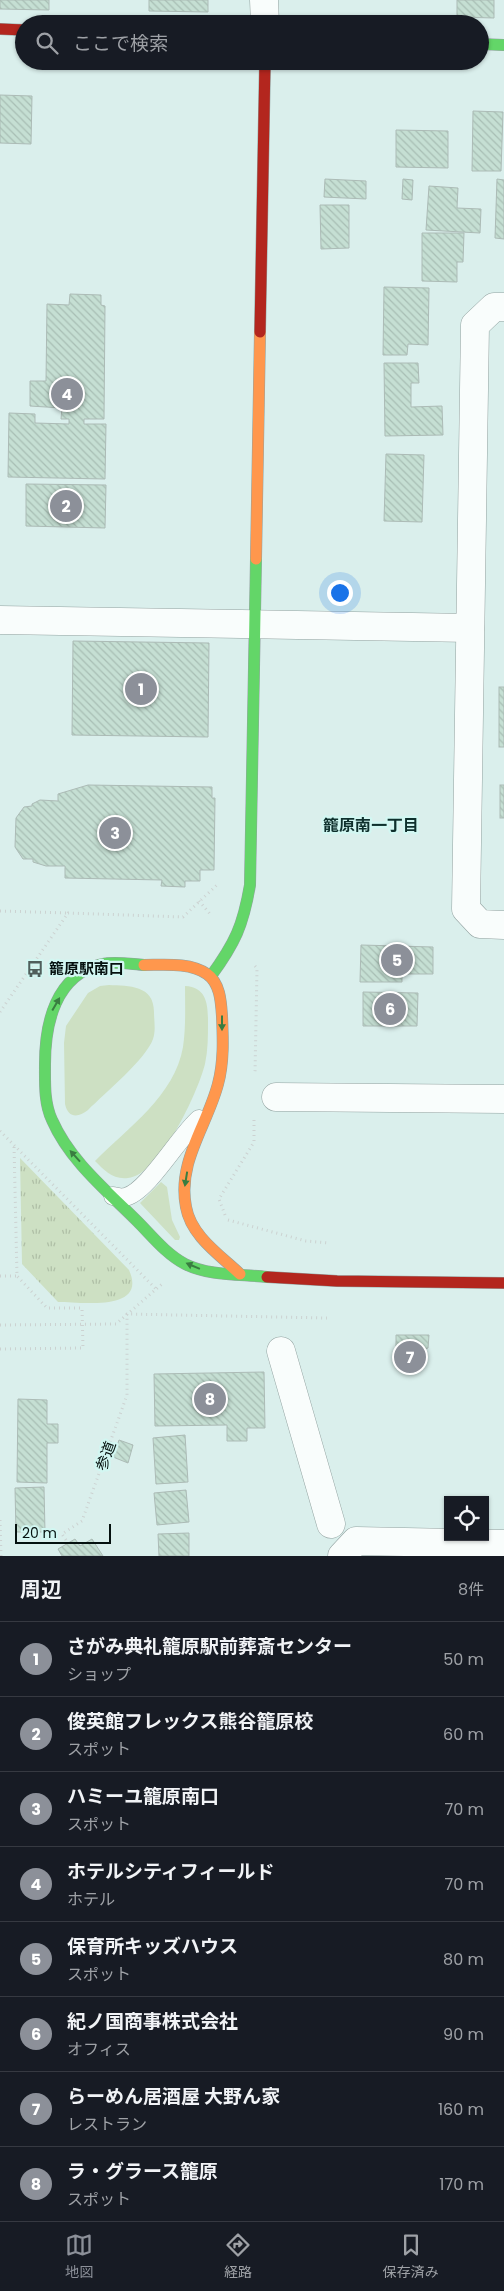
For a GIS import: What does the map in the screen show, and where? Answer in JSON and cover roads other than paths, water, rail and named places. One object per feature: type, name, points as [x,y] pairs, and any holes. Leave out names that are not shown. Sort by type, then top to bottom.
[{"type":"street","points":[[264,0],[265,15]]},
{"type":"street","points":[[0,30],[15,30]]},
{"type":"street","points":[[489,44],[504,45]]},
{"type":"street","points":[[211,976],[230,950],[245,916],[250,884],[266,70]]},
{"type":"street","points":[[504,307],[494,307],[475,325],[466,910],[480,924],[504,925]]},
{"type":"street","points":[[0,620],[470,628]]},
{"type":"street","points":[[240,1274],[196,1231],[186,1210],[184,1191],[192,1150],[215,1094],[220,1074],[222,1005],[219,990],[211,976],[200,969],[187,966],[108,963],[90,968],[73,980],[56,1002],[48,1018],[45,1036],[45,1100],[52,1122],[65,1145],[173,1256],[194,1268],[212,1272],[295,1279],[504,1283]]},
{"type":"street","points":[[276,1097],[453,1088],[504,1099]]},
{"type":"street","points":[[281,1351],[331,1524]]},
{"type":"street","points":[[342,1556],[356,1541],[504,1544]]},
{"type":"lane","points":[[113,1196],[124,1197],[134,1193],[158,1170],[186,1130],[207,1112]]},
{"type":"place","name":"ホテルシティフィールド","points":[[67,394]]},
{"type":"place","name":"俊英館フレックス熊谷籠原校","points":[[66,506]]},
{"type":"place","name":"さがみ典礼籠原駅前葬斎センター","points":[[141,689]]},
{"type":"place","name":"ハミーユ籠原南口","points":[[115,833]]},
{"type":"place","name":"保育所キッズハウス","points":[[397,960]]},
{"type":"place","name":"籠原駅南口","points":[[35,969]]},
{"type":"place","name":"紀ノ国商事株式会社","points":[[390,1009]]},
{"type":"place","name":"らーめん居酒屋 大野ん家","points":[[410,1357]]},
{"type":"place","name":"ラ・グラース籠原","points":[[210,1399]]},
{"type":"district","name":"籠原南一丁目","points":[[371,825]]}]
